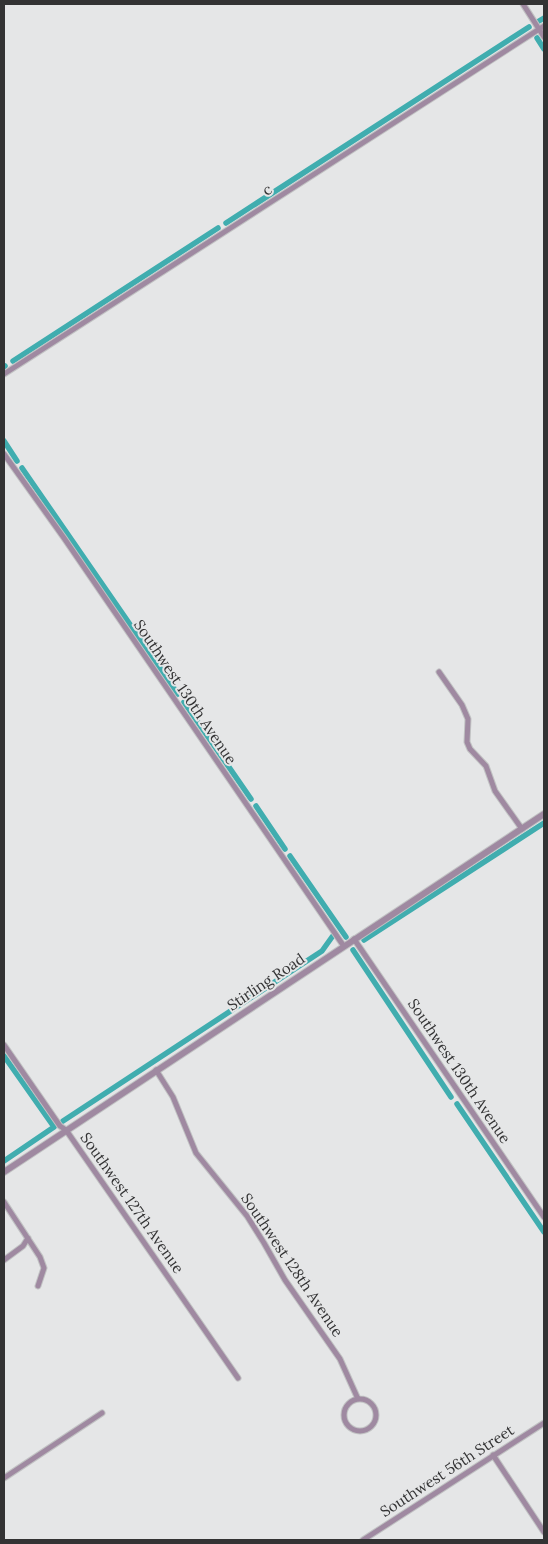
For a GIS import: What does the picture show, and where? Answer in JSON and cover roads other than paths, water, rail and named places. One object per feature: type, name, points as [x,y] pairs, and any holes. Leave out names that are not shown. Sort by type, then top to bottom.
[{"type":"street","points":[[522,4],[542,28],[544,38]]},
{"type":"street","name":"c","points":[[4,374],[542,28]]},
{"type":"street","name":"Southwest 130th Avenue","points":[[4,454],[106,598],[343,945]]},
{"type":"street","points":[[439,672],[462,705],[468,719],[467,742],[470,749],[486,766],[495,791],[522,829]]},
{"type":"street","name":"Stirling Road","points":[[4,1172],[343,945],[544,814]]},
{"type":"street","name":"Southwest 130th Avenue","points":[[354,939],[544,1217]]},
{"type":"street","name":"Southwest 127th Avenue","points":[[4,1045],[60,1126],[66,1130],[238,1378]]},
{"type":"street","name":"Southwest 128th Avenue","points":[[156,1070],[173,1097],[196,1153],[260,1236],[285,1280],[340,1359],[358,1399],[371,1404],[376,1417],[369,1428],[358,1431],[349,1427],[344,1418],[345,1407],[353,1400],[358,1399]]},
{"type":"street","points":[[4,1202],[40,1256],[44,1268],[38,1286]]},
{"type":"street","points":[[4,1260],[23,1246],[28,1238]]},
{"type":"street","points":[[4,1478],[102,1413]]},
{"type":"street","name":"Southwest 56th Street","points":[[363,1540],[544,1422]]},
{"type":"street","points":[[493,1455],[544,1532]]},
{"type":"waterway","points":[[539,21],[544,18]]},
{"type":"waterway","points":[[226,223],[529,27]]},
{"type":"waterway","points":[[537,38],[544,49]]},
{"type":"waterway","points":[[13,361],[218,228]]},
{"type":"waterway","points":[[4,441],[17,461]]},
{"type":"waterway","points":[[22,468],[178,694]]},
{"type":"waterway","points":[[184,702],[251,799]]},
{"type":"waterway","points":[[256,806],[285,849]]},
{"type":"waterway","points":[[364,940],[544,823]]},
{"type":"waterway","points":[[290,856],[346,937]]},
{"type":"waterway","points":[[63,1121],[322,951],[332,937]]},
{"type":"waterway","points":[[353,950],[451,1097]]},
{"type":"waterway","points":[[4,1056],[54,1127],[4,1161]]},
{"type":"waterway","points":[[457,1104],[544,1232]]}]
